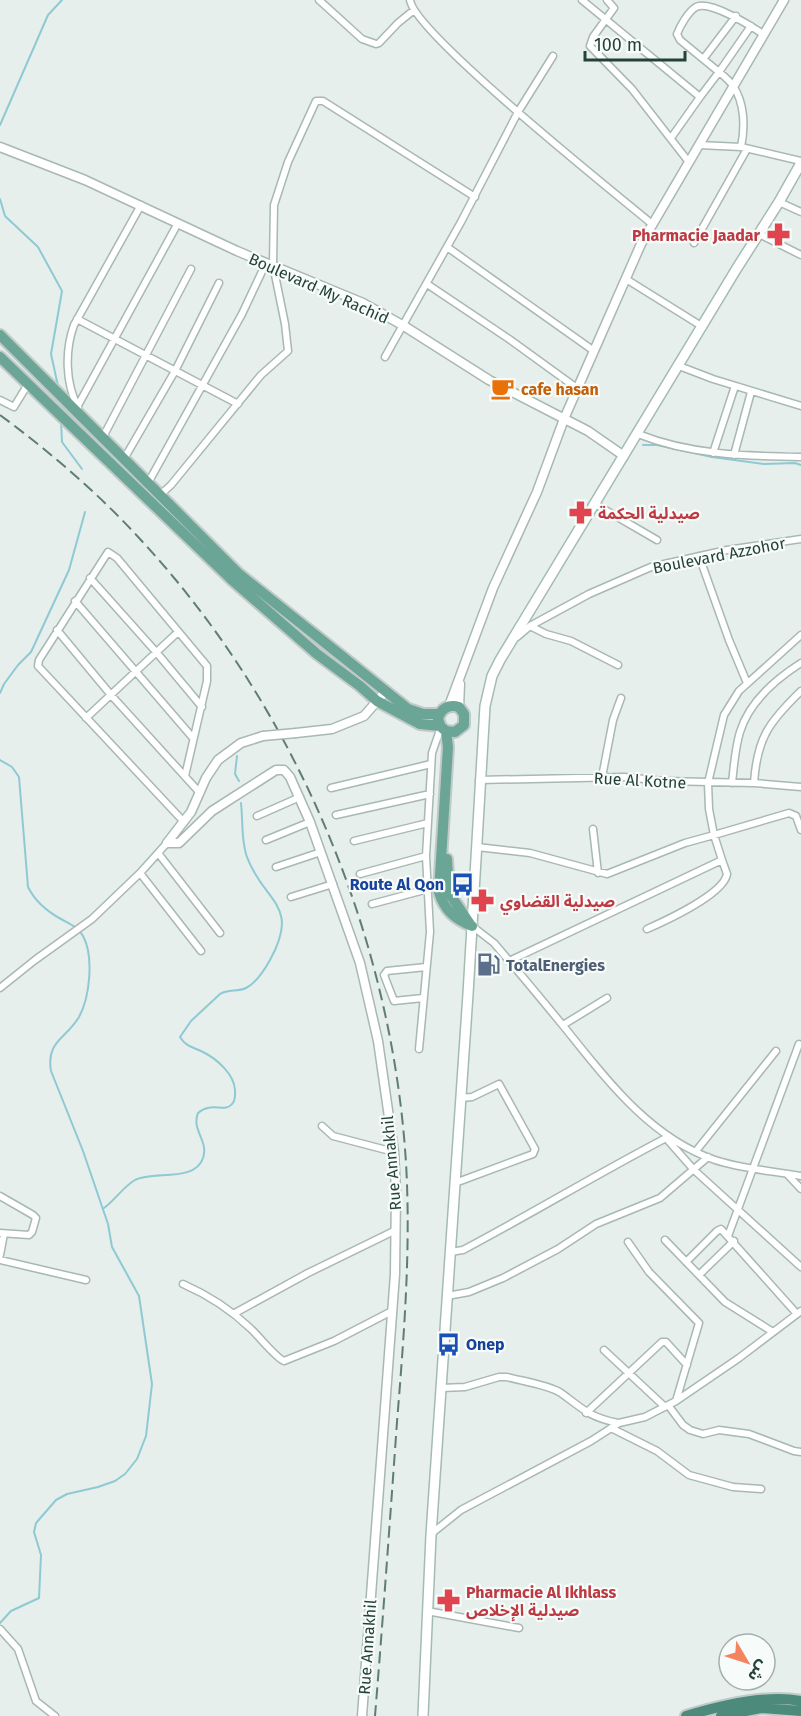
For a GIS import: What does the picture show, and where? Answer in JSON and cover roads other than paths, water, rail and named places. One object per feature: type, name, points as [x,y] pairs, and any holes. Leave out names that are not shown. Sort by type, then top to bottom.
[{"type":"highway","points":[[686,1716],[750,1701],[791,1699],[800,1710]]},
{"type":"highway","points":[[721,1716],[760,1708],[800,1710]]},
{"type":"main road","points":[[422,1713],[430,1534],[472,926],[479,780],[485,705],[492,676],[801,162]]},
{"type":"main road","points":[[0,335],[77,408],[124,459],[239,574],[408,709],[458,731]]},
{"type":"main road","points":[[0,357],[232,580],[317,654],[377,701],[420,724],[442,725]]},
{"type":"main road","points":[[454,707],[465,714],[465,722],[458,731],[454,746],[446,868],[449,893],[472,926],[453,916],[447,910],[441,901],[439,892],[448,747],[442,725],[443,709],[454,707]]},
{"type":"street","points":[[319,0],[362,39],[376,44],[414,10]]},
{"type":"street","points":[[410,0],[414,10],[452,52],[554,144],[652,224]]},
{"type":"street","points":[[582,0],[700,97]]},
{"type":"street","points":[[607,0],[614,8],[590,41],[590,46],[632,89],[688,161]]},
{"type":"street","points":[[454,707],[463,669],[493,588],[537,492],[564,419],[640,244],[784,0]]},
{"type":"street","points":[[694,243],[744,148],[743,119],[733,85],[676,34],[695,7],[701,5],[736,16],[763,34]]},
{"type":"street","points":[[704,58],[736,16]]},
{"type":"street","points":[[671,138],[752,26]]},
{"type":"street","points":[[385,357],[475,197],[518,112],[554,56]]},
{"type":"street","points":[[160,495],[261,375],[288,349],[285,324],[269,264],[273,214],[277,191],[316,101],[323,101],[475,197]]},
{"type":"street","points":[[699,145],[744,148],[801,162]]},
{"type":"street","name":"Boulevard My Rachid","points":[[2,147],[85,180],[237,251],[363,303],[489,380],[588,431],[624,456]]},
{"type":"street","points":[[779,202],[801,212]]},
{"type":"street","points":[[77,408],[71,391],[68,359],[70,335],[141,205]]},
{"type":"street","points":[[77,408],[178,223]]},
{"type":"street","points":[[759,234],[801,255]]},
{"type":"street","points":[[447,247],[594,351]]},
{"type":"street","points":[[148,483],[269,264]]},
{"type":"street","points":[[103,437],[191,269]]},
{"type":"street","points":[[626,279],[703,327]]},
{"type":"street","points":[[124,459],[175,370],[219,283]]},
{"type":"street","points":[[427,284],[578,389]]},
{"type":"street","points":[[77,319],[237,404]]},
{"type":"street","points":[[679,366],[751,392],[801,406]]},
{"type":"street","points":[[0,400],[14,407],[28,384]]},
{"type":"street","points":[[713,453],[735,386]]},
{"type":"street","points":[[734,455],[751,392]]},
{"type":"street","points":[[638,434],[671,445],[713,453],[801,457]]},
{"type":"street","points":[[595,504],[657,540]]},
{"type":"street","name":"Boulevard Azzohor","points":[[512,641],[530,626],[621,579],[651,567],[764,543],[801,539]]},
{"type":"street","points":[[184,822],[38,666],[39,660],[106,552],[110,552],[207,666],[207,681],[202,707],[185,776]]},
{"type":"street","points":[[699,556],[747,683]]},
{"type":"street","points":[[90,578],[202,707]]},
{"type":"street","points":[[75,601],[193,738]]},
{"type":"street","points":[[530,626],[546,634],[571,641],[618,664]]},
{"type":"street","points":[[57,630],[111,695],[200,793]]},
{"type":"street","points":[[86,718],[178,632]]},
{"type":"street","points":[[647,929],[688,910],[724,882],[727,874],[714,835],[709,809],[708,783],[724,715],[736,695],[747,683],[801,635]]},
{"type":"street","points":[[732,783],[740,732],[752,708],[774,684],[801,663]]},
{"type":"street","points":[[754,783],[757,754],[764,735],[801,691]]},
{"type":"street","points":[[0,988],[85,924],[140,873],[184,822],[208,774],[224,754],[241,742],[263,736],[332,729],[364,716],[386,692]]},
{"type":"street","points":[[602,777],[613,720],[621,698]]},
{"type":"street","points":[[419,1049],[430,932],[426,856],[431,764],[432,753],[442,725]]},
{"type":"street","points":[[331,788],[431,764]]},
{"type":"street","name":"Rue Annakhil","points":[[166,843],[179,843],[212,811],[279,769],[287,772],[310,822],[349,927],[365,982],[378,1041],[394,1152],[396,1230],[383,1443],[362,1716]]},
{"type":"street","name":"Rue Al Kotne","points":[[479,780],[602,777],[801,787]]},
{"type":"street","points":[[336,815],[430,794]]},
{"type":"street","points":[[257,816],[300,797]]},
{"type":"street","points":[[477,847],[530,854],[607,874],[685,843],[789,813],[795,816],[801,830]]},
{"type":"street","points":[[266,840],[310,822]]},
{"type":"street","points":[[354,841],[428,823]]},
{"type":"street","points":[[593,829],[598,873]]},
{"type":"street","points":[[276,867],[321,852]]},
{"type":"street","points":[[158,853],[220,933]]},
{"type":"street","points":[[360,874],[426,856]]},
{"type":"street","points":[[509,961],[722,860]]},
{"type":"street","points":[[140,873],[201,951]]},
{"type":"street","points":[[291,897],[333,884]]},
{"type":"street","points":[[372,904],[428,889]]},
{"type":"street","points":[[472,926],[494,944],[509,961],[612,1086],[666,1137],[694,1170],[801,1266]]},
{"type":"street","points":[[423,998],[394,1001],[384,975],[387,971],[426,967]]},
{"type":"street","points":[[563,1025],[607,998]]},
{"type":"street","points":[[699,1275],[731,1239],[739,1209],[799,1044]]},
{"type":"street","points":[[696,1151],[776,1051]]},
{"type":"street","points":[[455,1183],[533,1154],[535,1149],[499,1084],[472,1097],[460,1098]]},
{"type":"street","points":[[321,1126],[333,1136],[394,1152]]},
{"type":"street","points":[[666,1137],[708,1157],[801,1176]]},
{"type":"street","points":[[450,1252],[459,1252],[472,1246],[603,1170],[666,1137]]},
{"type":"street","points":[[447,1296],[469,1292],[503,1278],[596,1224],[660,1198],[708,1157]]},
{"type":"street","points":[[786,1173],[801,1189]]},
{"type":"street","points":[[0,1196],[36,1218],[29,1235],[2,1233],[0,1255]]},
{"type":"street","points":[[430,1534],[461,1510],[591,1441],[619,1423],[645,1417],[676,1401],[739,1358],[799,1312],[721,1229],[686,1262]]},
{"type":"street","points":[[235,1313],[308,1273],[396,1230]]},
{"type":"street","points":[[665,1240],[725,1302],[773,1332]]},
{"type":"street","points":[[628,1242],[649,1272],[699,1321],[676,1401]]},
{"type":"street","points":[[0,1260],[86,1280]]},
{"type":"street","points":[[183,1284],[214,1299],[235,1313],[280,1360],[284,1361],[334,1341],[392,1311]]},
{"type":"street","points":[[586,1413],[663,1341],[687,1365]]},
{"type":"street","points":[[604,1350],[667,1406],[690,1430],[702,1434],[719,1430],[748,1434],[801,1452]]},
{"type":"street","points":[[441,1388],[465,1387],[499,1377],[507,1377],[560,1392],[586,1413],[619,1423]]},
{"type":"street","points":[[611,1428],[657,1451],[688,1475],[733,1487],[761,1489]]},
{"type":"street","points":[[427,1611],[519,1628]]},
{"type":"street","points":[[2,1631],[18,1649],[36,1701],[55,1716]]},
{"type":"waterway","points":[[0,125],[48,15],[62,0]]},
{"type":"waterway","points":[[0,199],[5,216],[38,247],[62,291],[51,354],[58,386]]},
{"type":"waterway","points":[[61,421],[62,442],[82,469]]},
{"type":"waterway","points":[[643,445],[657,445],[712,457],[764,464],[795,463],[801,465]]},
{"type":"waterway","points":[[0,693],[18,665],[31,652],[69,570],[85,512]]},
{"type":"waterway","points":[[237,756],[235,774],[239,781]]},
{"type":"waterway","points":[[0,760],[12,767],[19,777],[28,887],[34,897],[47,909],[79,930],[89,954],[88,988],[83,1009],[74,1024],[54,1047],[51,1053],[51,1071],[83,1151],[108,1224],[112,1247],[139,1296],[152,1384],[146,1436],[137,1459],[125,1474],[115,1481],[67,1494],[56,1500],[36,1523],[34,1532],[41,1555],[39,1598],[11,1611],[0,1623]]},
{"type":"waterway","points":[[104,1208],[135,1180],[142,1177],[182,1173],[198,1166],[204,1152],[196,1119],[198,1113],[213,1107],[226,1108],[234,1101],[234,1084],[224,1068],[208,1055],[187,1045],[180,1037],[191,1021],[220,994],[250,986],[268,964],[279,941],[282,927],[281,915],[254,872],[245,851],[241,803]]},
{"type":"railway","points":[[0,415],[55,458],[107,505],[140,539],[195,604],[245,675],[289,750],[326,828],[357,910],[380,993],[397,1078],[407,1195],[404,1324],[375,1716]]},
{"type":"place","name":"Pharmacie Jaadar","points":[[778,235]]},
{"type":"place","name":"cafe hasan","points":[[503,389]]},
{"type":"place","name":"صيدلية الحكمة","points":[[580,513]]},
{"type":"place","name":"Route Al Qon","points":[[462,884]]},
{"type":"place","name":"صيدلية القضاوي","points":[[482,901]]},
{"type":"place","name":"TotalEnergies","points":[[488,965]]},
{"type":"place","name":"Onep","points":[[448,1344]]},
{"type":"place","name":"Pharmacie Al Ikhlass صيدلية الإخلاص","points":[[448,1601]]}]
